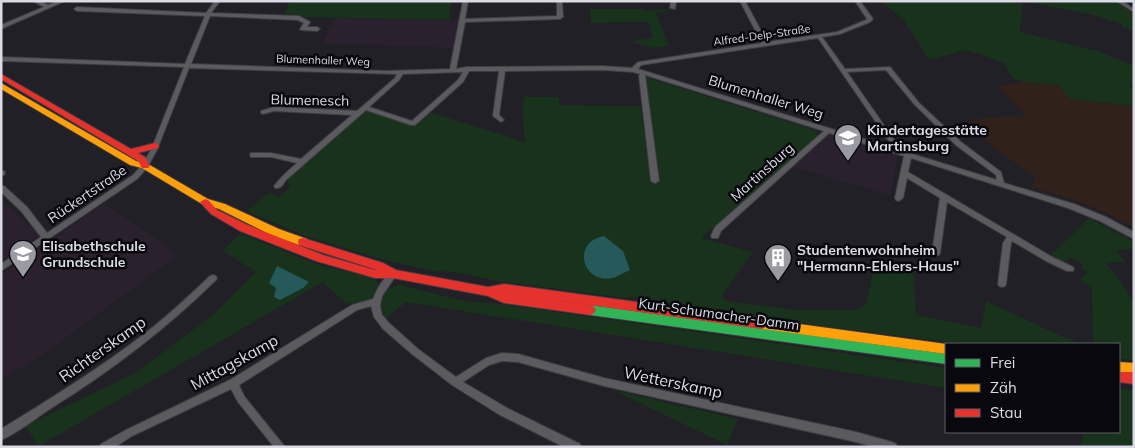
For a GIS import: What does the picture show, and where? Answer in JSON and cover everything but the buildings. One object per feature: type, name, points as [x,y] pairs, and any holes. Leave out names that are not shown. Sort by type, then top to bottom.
[{"type":"main road","name":"Kurt-Schumacher-Damm","points":[[1,76],[142,159],[145,166]]},
{"type":"main road","name":"Kurt-Schumacher-Damm","points":[[1,85],[136,165],[145,166],[205,202],[214,212],[224,218],[292,248],[375,274],[393,274],[489,292],[504,298],[945,359]]},
{"type":"main road","points":[[130,152],[155,146]]},
{"type":"main road","name":"Kurt-Schumacher-Damm","points":[[489,292],[504,288],[945,349]]},
{"type":"main road","points":[[1120,366],[1134,368]]},
{"type":"main road","points":[[1120,377],[1134,378]]},
{"type":"street","points":[[35,1],[48,7]]},
{"type":"street","points":[[1,27],[62,1]]},
{"type":"street","name":"Rückertstraße","points":[[1,268],[135,177],[145,166],[155,146],[208,14],[218,1]]},
{"type":"street","points":[[453,70],[466,1]]},
{"type":"street","points":[[462,21],[560,17],[559,1]]},
{"type":"street","points":[[672,8],[674,1]]},
{"type":"street","points":[[742,1],[765,44]]},
{"type":"street","name":"Alfred-Delp-Straße","points":[[634,70],[639,64],[646,62],[838,33],[868,21],[869,15],[857,1]]},
{"type":"street","points":[[1118,1],[1134,12]]},
{"type":"street","points":[[77,9],[299,18],[306,22],[303,29],[317,30]]},
{"type":"street","points":[[819,36],[894,144],[893,150]]},
{"type":"street","name":"Blumenhaller Weg","points":[[1,59],[361,73],[401,73],[467,69],[602,68],[634,70],[1088,212],[1134,236]]},
{"type":"street","points":[[843,70],[888,68],[917,104],[952,138],[999,174],[1001,184]]},
{"type":"street","points":[[364,108],[413,124],[461,81],[467,69]]},
{"type":"street","points":[[500,120],[496,116],[502,69]]},
{"type":"street","name":"Blumenesch","points":[[278,186],[284,178],[397,79],[401,73]]},
{"type":"street","points":[[644,73],[642,76],[655,181]]},
{"type":"street","name":"Blumenesch","points":[[263,112],[274,110],[357,114]]},
{"type":"street","name":"Martinsburg","points":[[715,236],[718,228],[829,130]]},
{"type":"street","points":[[253,155],[281,156],[302,162]]},
{"type":"street","points":[[899,198],[908,155]]},
{"type":"street","points":[[904,173],[1049,259],[1070,269]]},
{"type":"street","points":[[1,188],[24,209],[46,237]]},
{"type":"street","points":[[936,253],[944,198]]},
{"type":"street","points":[[1002,284],[1008,243],[1011,237]]},
{"type":"street","points":[[393,274],[375,302],[375,309],[380,319],[420,356],[455,382],[563,444],[576,447]]},
{"type":"street","name":"Richterskamp","points":[[1,435],[131,351],[196,295],[212,278]]},
{"type":"street","name":"Mittagskamp","points":[[105,447],[129,433],[233,382],[355,307],[375,302]]},
{"type":"street","name":"Wetterskamp","points":[[455,382],[486,362],[502,357],[518,358],[604,382],[856,437],[892,447]]},
{"type":"street","points":[[233,382],[241,399],[280,447]]},
{"type":"shaded area","points":[[336,18],[458,21],[453,48],[322,43]]},
{"type":"shaded area","points":[[1025,82],[1058,85],[1069,99],[1134,106],[1134,228],[1108,214],[1079,202],[1031,187],[1036,177],[999,152],[965,123],[986,117],[1026,116],[997,86]]},
{"type":"shaded area","name":"Kindertagesstätte Martinsburg","points":[[829,134],[898,156],[890,195],[793,167]]},
{"type":"shaded area","points":[[1,200],[40,235],[1,261]]},
{"type":"shaded area","points":[[104,204],[167,246],[165,248],[177,256],[49,350],[1,380],[1,275]]},
{"type":"green space","points":[[290,1],[452,1],[449,16],[452,20],[306,17],[284,13]]},
{"type":"green space","points":[[880,1],[1010,1],[1023,4],[1020,32],[1098,51],[1134,66],[1134,80],[1130,85],[1134,94],[1134,106],[1069,99],[1058,85],[1014,79],[1003,62],[966,50],[929,60],[903,19]]},
{"type":"green space","points":[[1021,1],[1115,1],[1134,14],[1134,31],[1122,27],[1122,24],[1090,14]]},
{"type":"green space","points":[[590,9],[646,9],[646,11],[666,9],[667,11],[656,13],[669,46],[655,48],[635,44],[633,41],[652,38],[649,22],[591,23]]},
{"type":"green space","points":[[645,77],[817,131],[818,136],[701,238],[753,252],[722,295],[726,301],[796,310],[859,310],[866,304],[874,269],[878,269],[879,262],[914,274],[916,315],[981,328],[986,301],[1079,343],[956,343],[736,315],[632,297],[625,298],[497,281],[453,272],[433,271],[384,260],[305,236],[247,211],[270,192],[279,197],[290,187],[287,179],[365,110],[413,126],[429,112],[525,142],[522,109],[524,97],[559,97],[559,105],[640,106],[651,179],[660,179]]},
{"type":"green space","points":[[1089,218],[1134,242],[1134,249],[1116,250],[1126,262],[1106,263],[1127,291],[1134,304],[1134,360],[1120,359],[1120,343],[1093,343],[1092,288],[1080,280],[1087,272],[1081,268],[1083,265],[1071,258],[1068,261],[1056,260],[1050,256]]},
{"type":"green space","points":[[240,233],[316,264],[373,278],[379,283],[373,297],[369,300],[347,304],[323,282],[39,446],[25,426],[135,373],[215,313],[256,272],[223,251]]},
{"type":"green space","points":[[399,285],[446,297],[481,303],[494,303],[945,368],[945,388],[406,302],[386,318],[379,306],[380,302],[383,295]]},
{"type":"green space","points":[[1120,389],[1134,390],[1134,447],[1081,447],[1084,433],[1120,433]]},
{"type":"green space","points":[[613,390],[738,419],[727,445]]},
{"type":"water","points":[[604,236],[623,251],[630,270],[612,278],[602,278],[593,275],[588,269],[584,261],[587,246],[594,240]]},
{"type":"water","points":[[277,266],[309,282],[303,288],[280,300],[274,297],[276,288],[269,283]]},
{"type":"traffic: fast","points":[[590,310],[945,359]]},
{"type":"traffic: slow","points":[[1,85],[133,163],[145,166],[205,202],[222,206],[275,232],[303,242]]},
{"type":"traffic: slow","points":[[762,324],[945,349]]},
{"type":"traffic: slow","points":[[1120,367],[1134,368]]},
{"type":"traffic: jam","points":[[1,76],[142,159],[145,166]]},
{"type":"traffic: jam","points":[[130,152],[155,146]]},
{"type":"traffic: jam","points":[[205,202],[214,212],[244,228],[320,258],[375,274],[393,274],[489,292],[504,298],[590,310]]},
{"type":"traffic: jam","points":[[303,242],[379,266],[392,273]]},
{"type":"traffic: jam","points":[[490,291],[504,288],[762,324]]},
{"type":"traffic: jam","points":[[1120,377],[1134,378]]},
{"type":"place","name":"Kindertagesstätte Martinsburg","points":[[848,162]]},
{"type":"place","name":"Elisabethschule Grundschule","points":[[23,278]]},
{"type":"place","name":"Studentenwohnheim \"Hermann-Ehlers-Haus\"","points":[[778,282]]}]
